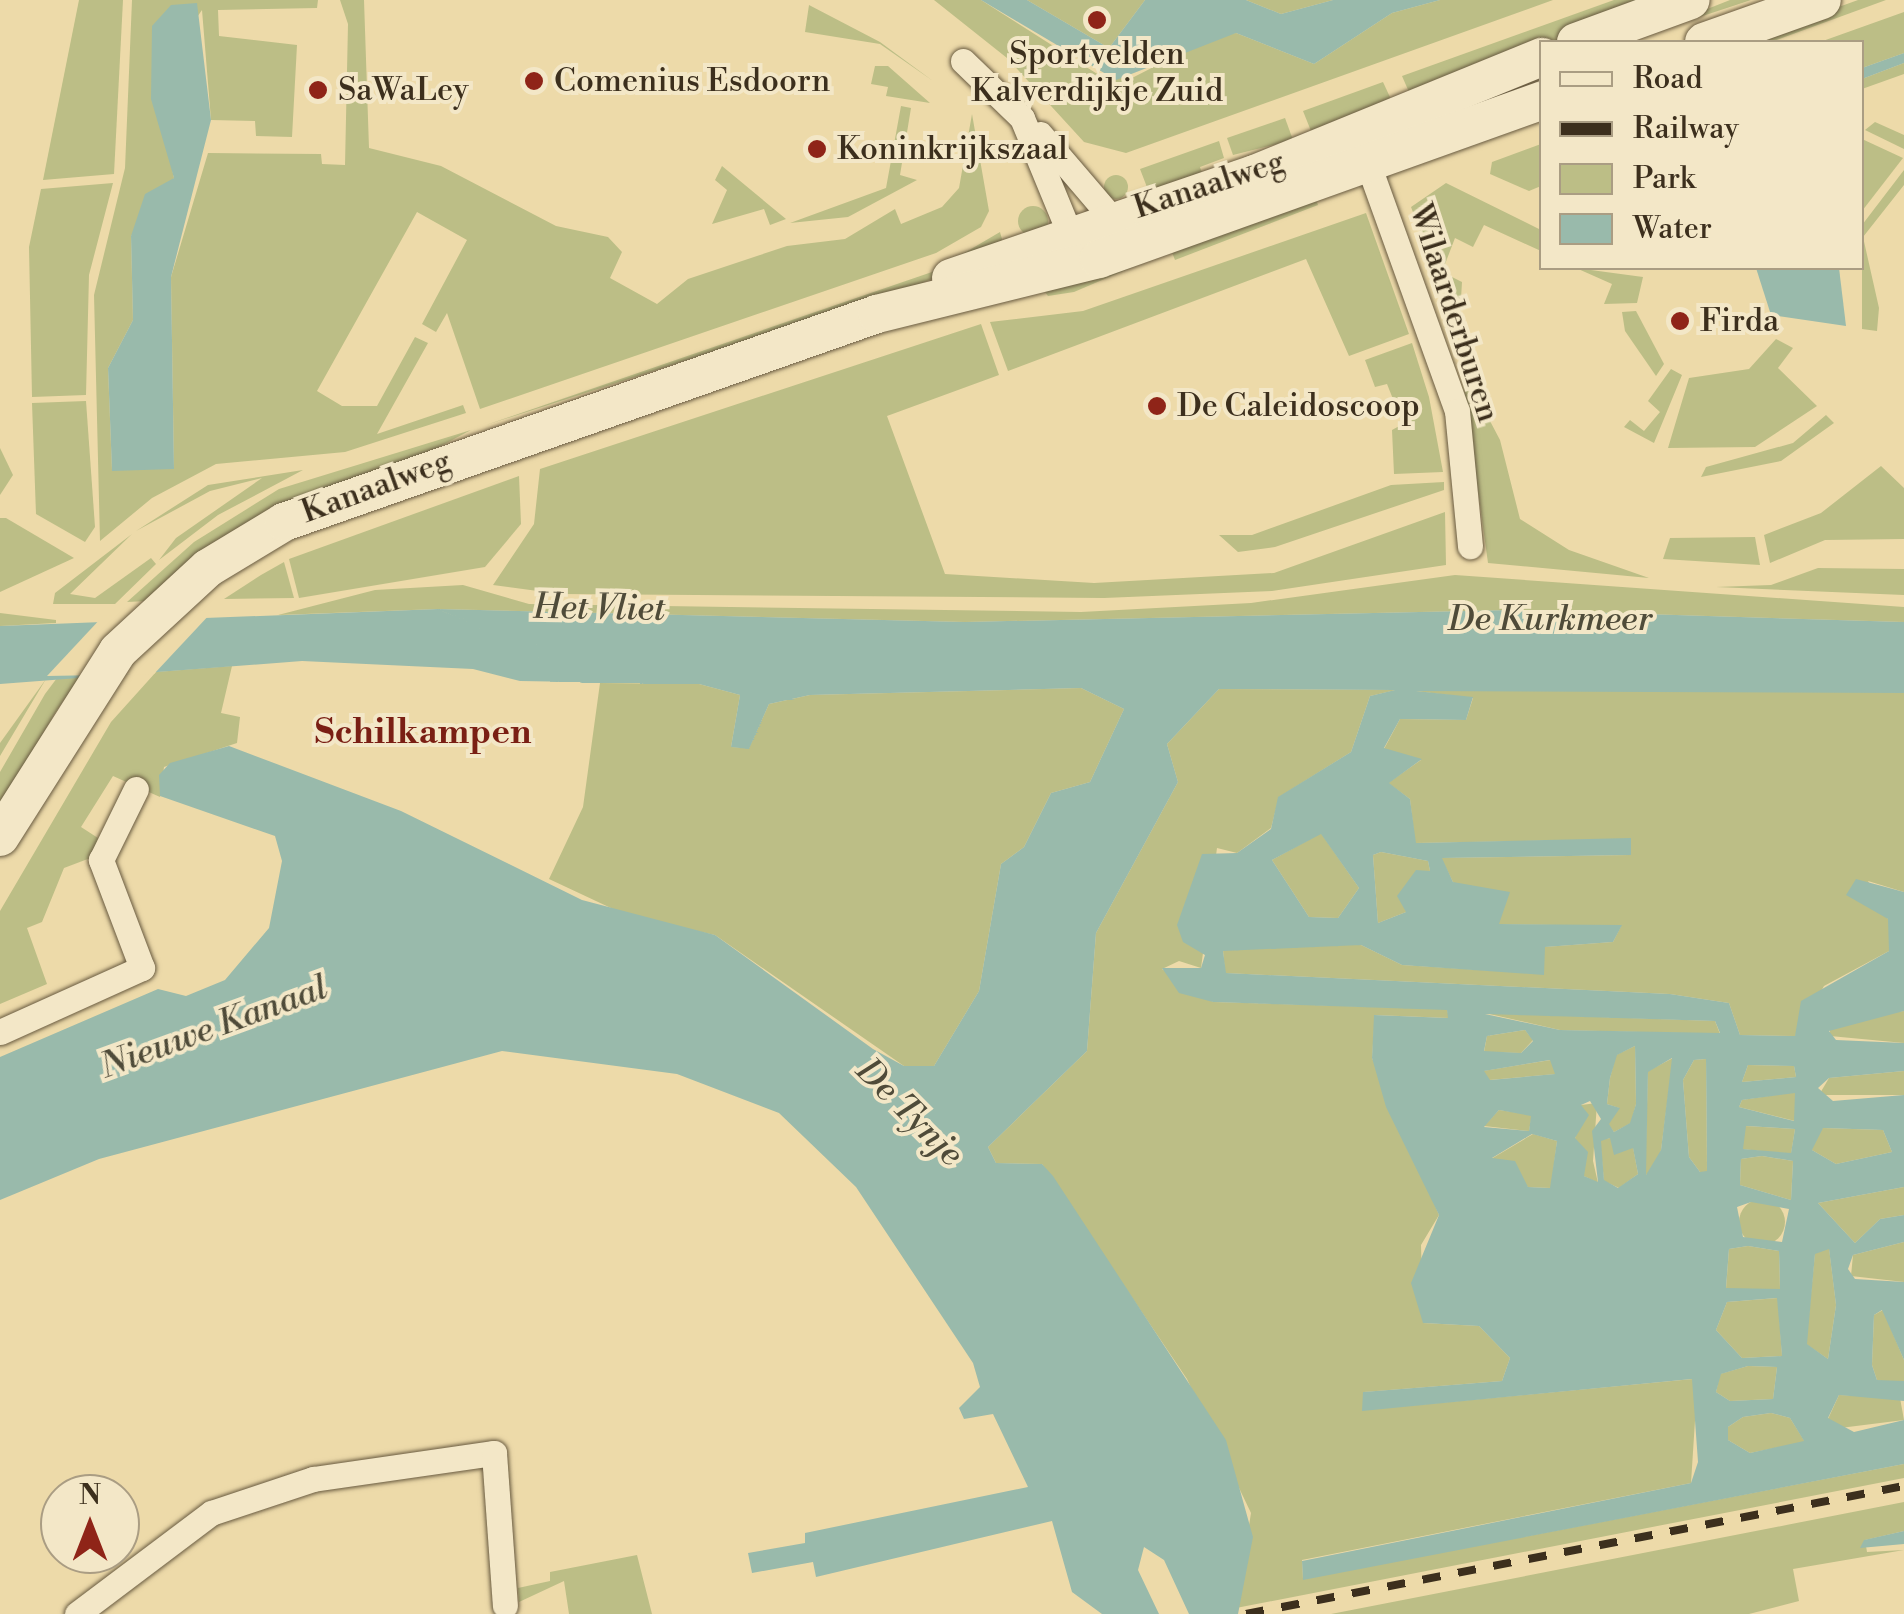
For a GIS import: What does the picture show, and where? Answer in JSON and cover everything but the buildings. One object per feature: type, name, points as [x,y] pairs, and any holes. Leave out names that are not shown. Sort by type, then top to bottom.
[{"type":"main road","points":[[1581,40],[1691,0]]},
{"type":"main road","points":[[1710,40],[1822,0]]},
{"type":"main road","name":"Kanaalweg","points":[[0,836],[98,676],[170,600],[239,547],[324,504],[877,314],[1065,234],[1329,143],[1539,57]]},
{"type":"main road","name":"Kanaalweg","points":[[877,314],[1098,259],[1539,101]]},
{"type":"street","points":[[963,61],[1022,118],[1111,217]]},
{"type":"street","points":[[1329,143],[1372,161],[1404,112]]},
{"type":"street","points":[[1022,118],[1065,234],[1098,259]]},
{"type":"street","name":"Wilaarderburen","points":[[1372,161],[1457,412],[1470,546]]},
{"type":"street","points":[[0,1032],[142,968],[101,860],[136,789]]},
{"type":"street","points":[[77,1614],[211,1513],[312,1479],[494,1454],[505,1606]]},
{"type":"green space","points":[[79,0],[123,0],[114,174],[43,180]]},
{"type":"green space","points":[[132,0],[318,0],[317,8],[218,10],[219,36],[297,45],[292,137],[256,136],[255,121],[211,120],[202,10],[153,81],[174,178],[131,236],[133,320],[108,368],[112,470],[174,468],[171,277],[208,153],[321,154],[322,164],[345,165],[348,24],[340,0],[364,0],[369,148],[441,166],[556,226],[608,237],[622,252],[610,278],[657,304],[688,279],[787,246],[845,239],[895,209],[901,224],[942,207],[959,188],[972,114],[989,211],[981,227],[936,253],[480,409],[447,313],[436,332],[422,324],[467,240],[417,212],[317,391],[342,406],[377,406],[415,337],[428,343],[377,434],[463,405],[466,413],[345,452],[216,464],[152,498],[100,541],[94,295],[125,168]]},
{"type":"green space","points":[[934,0],[981,0],[1102,77],[1132,78],[1214,36],[1236,33],[1314,64],[1392,13],[1440,0],[1553,0],[1126,153],[1084,142],[1007,58]]},
{"type":"green space","name":"Sportvelden Kalverdijkje Zuid","points":[[1027,0],[1145,0],[1109,48]]},
{"type":"green space","name":"Sportvelden Kalverdijkje Zuid","points":[[1246,0],[1333,0],[1281,14]]},
{"type":"green space","points":[[1614,0],[1655,0],[1559,40],[1539,40],[1539,48],[1413,101],[1402,76]]},
{"type":"green space","points":[[1730,0],[1751,0],[1630,40]]},
{"type":"green space","points":[[1858,0],[1886,0],[1776,40],[1748,40]]},
{"type":"green space","points":[[809,5],[880,42],[933,81],[880,44],[805,32]]},
{"type":"green space","points":[[1904,12],[1904,53],[1864,67],[1864,40],[1826,40]]},
{"type":"green space","points":[[1904,63],[1904,74],[1864,88],[1864,78]]},
{"type":"green space","points":[[875,66],[888,66],[930,103],[886,96],[888,87],[871,84]]},
{"type":"green space","points":[[1383,82],[1395,108],[1315,141],[1303,111]]},
{"type":"green space","points":[[901,106],[911,108],[900,175],[917,180],[848,217],[790,223],[886,188]]},
{"type":"green space","points":[[1285,118],[1293,140],[1233,155],[1227,138]]},
{"type":"green space","points":[[1875,122],[1904,135],[1904,149],[1865,130]]},
{"type":"green space","points":[[1864,140],[1903,158],[1864,208]]},
{"type":"green space","points":[[1219,141],[1224,158],[1200,167],[1203,176],[1150,195],[1140,169]]},
{"type":"green space","points":[[1539,145],[1539,187],[1529,191],[1490,174],[1492,162]]},
{"type":"green space","points":[[722,166],[786,219],[770,225],[764,209],[712,224],[727,190],[715,180]]},
{"type":"green space","points":[[1904,170],[1904,185],[1864,236],[1864,222]]},
{"type":"green space","points":[[1116,175],[1128,187],[1116,199],[1104,187]]},
{"type":"green space","points":[[113,183],[89,275],[86,395],[32,397],[29,247],[41,189]]},
{"type":"green space","points":[[1446,183],[1539,229],[1539,250],[1484,225],[1473,247],[1455,238],[1442,272],[1462,282],[1459,333],[1411,207]]},
{"type":"green space","points":[[1312,190],[1318,205],[1175,260],[1168,242]]},
{"type":"green space","points":[[1033,206],[1044,210],[1048,221],[1044,232],[1033,236],[1022,232],[1018,221],[1022,210]]},
{"type":"green space","points":[[1366,213],[1409,334],[1349,356],[1306,259],[1008,371],[990,322],[1083,311]]},
{"type":"green space","points":[[1000,232],[1004,246],[916,286],[486,425],[932,272]]},
{"type":"green space","points":[[1864,241],[1879,308],[1877,331],[1862,329]]},
{"type":"green space","points":[[1156,257],[1074,292],[1048,296],[1039,284]]},
{"type":"green space","points":[[1580,270],[1643,277],[1637,303],[1604,304],[1612,284]]},
{"type":"green space","points":[[1636,311],[1664,364],[1656,376],[1625,331],[1622,312]]},
{"type":"green space","points":[[981,324],[999,375],[887,416],[945,574],[1094,583],[1274,573],[1445,512],[1446,565],[1272,591],[1104,598],[560,594],[493,585],[534,524],[540,469]]},
{"type":"green space","points":[[1776,339],[1793,348],[1778,368],[1817,406],[1755,447],[1668,448],[1689,378],[1749,369]]},
{"type":"green space","points":[[1412,343],[1429,397],[1443,472],[1394,474],[1392,430],[1403,424],[1387,384],[1375,387],[1365,360]]},
{"type":"green space","points":[[1461,366],[1500,440],[1520,519],[1569,550],[1649,578],[1488,563]]},
{"type":"green space","points":[[1671,369],[1682,375],[1654,443],[1624,427],[1630,420],[1644,431],[1660,412],[1648,401]]},
{"type":"green space","points":[[86,401],[95,527],[85,542],[36,514],[32,403]]},
{"type":"green space","points":[[1826,415],[1834,423],[1781,461],[1701,477],[1706,467],[1793,443]]},
{"type":"green space","points":[[471,430],[148,601],[127,602],[194,542],[279,489]]},
{"type":"green space","points":[[0,448],[13,475],[0,495]]},
{"type":"green space","points":[[1881,466],[1904,488],[1904,539],[1825,540],[1770,563],[1764,535],[1821,513]]},
{"type":"green space","points":[[303,470],[218,515],[159,560],[176,538],[262,478],[210,491],[136,531],[208,485]]},
{"type":"green space","points":[[519,476],[521,524],[485,567],[299,598],[289,559]]},
{"type":"green space","points":[[1444,482],[1444,490],[1275,547],[1238,552],[1219,535],[1252,535],[1391,485]]},
{"type":"green space","points":[[0,518],[6,518],[74,558],[0,592]]},
{"type":"green space","points":[[132,534],[70,594],[95,598],[151,558],[156,564],[115,604],[53,604],[55,593]]},
{"type":"green space","points":[[1755,537],[1760,565],[1663,559],[1670,538]]},
{"type":"green space","points":[[284,562],[294,598],[224,599],[261,575]]},
{"type":"green space","points":[[1818,568],[1904,569],[1904,595],[1716,587],[1771,585]]},
{"type":"green space","points":[[1455,575],[1904,607],[1904,622],[1512,610],[965,622],[438,609],[278,615],[375,590],[463,585],[529,604],[1081,612],[1251,603]]},
{"type":"green space","points":[[0,613],[56,620],[56,623],[0,626]]},
{"type":"green space","points":[[232,666],[221,713],[240,717],[237,743],[164,767],[160,797],[113,776],[81,827],[98,838],[93,857],[64,868],[42,922],[27,928],[47,984],[0,1004],[0,911],[111,722],[156,672]]},
{"type":"green space","points":[[80,677],[0,808],[0,772],[45,694],[57,678]]},
{"type":"green space","points":[[46,679],[28,709],[0,756],[0,743]]},
{"type":"green space","points":[[600,683],[699,684],[740,695],[731,747],[749,748],[769,704],[810,695],[1081,688],[1124,709],[1090,782],[1051,793],[1024,847],[1001,864],[979,991],[934,1066],[904,1066],[715,935],[628,916],[549,879],[583,807]]},
{"type":"green space","points":[[1768,685],[1904,693],[1904,892],[1868,881],[1891,925],[1889,951],[1824,986],[1795,1036],[1740,1035],[1729,1003],[1670,994],[1225,973],[1223,950],[1273,943],[1361,945],[1402,965],[1544,974],[1544,947],[1613,942],[1621,926],[1498,924],[1453,882],[1441,858],[1630,855],[1630,839],[1415,843],[1410,799],[1388,783],[1421,760],[1384,749],[1400,719],[1466,720],[1473,698],[1415,691]]},
{"type":"green space","points":[[1219,689],[1396,690],[1370,696],[1351,752],[1279,797],[1271,828],[1237,853],[1217,848],[1201,968],[1179,961],[1162,969],[1213,1002],[1447,1009],[1449,1018],[1375,1015],[1372,1058],[1439,1215],[1421,1245],[1423,1323],[1479,1326],[1510,1358],[1502,1381],[1364,1392],[1363,1410],[1693,1379],[1696,1405],[1691,1483],[1302,1560],[1303,1579],[1904,1464],[1904,1478],[1236,1608],[1251,1513],[1187,1379],[1042,1164],[996,1163],[988,1147],[1087,1051],[1096,933],[1178,782],[1167,744]]},
{"type":"green space","points":[[1321,833],[1359,888],[1338,918],[1309,917],[1272,860]]},
{"type":"green space","points":[[1381,852],[1428,861],[1430,871],[1406,912],[1378,923],[1373,855]]},
{"type":"green space","points":[[1904,1011],[1904,1043],[1830,1036],[1830,1027],[1859,1017]]},
{"type":"green space","points":[[1485,1013],[1715,1021],[1720,1034],[1560,1030]]},
{"type":"green space","points":[[1525,1030],[1533,1040],[1521,1053],[1484,1052],[1487,1036]]},
{"type":"green space","points":[[1635,1046],[1636,1104],[1631,1123],[1614,1132],[1608,1124],[1619,1108],[1607,1104],[1610,1078],[1616,1055]]},
{"type":"green space","points":[[1673,1058],[1661,1150],[1655,1173],[1645,1175],[1648,1071]]},
{"type":"green space","points":[[1706,1059],[1707,1172],[1700,1172],[1689,1157],[1683,1080],[1694,1060]]},
{"type":"green space","points":[[1551,1060],[1556,1074],[1489,1080],[1483,1071]]},
{"type":"green space","points":[[1748,1065],[1794,1066],[1796,1077],[1742,1082]]},
{"type":"green space","points":[[1904,1071],[1904,1095],[1819,1095],[1829,1078]]},
{"type":"green space","points":[[1795,1092],[1795,1121],[1739,1107],[1742,1100]]},
{"type":"green space","points":[[1597,1103],[1593,1161],[1598,1183],[1584,1176],[1575,1139],[1581,1105]]},
{"type":"green space","points":[[1499,1110],[1532,1115],[1529,1131],[1484,1126]]},
{"type":"green space","points":[[1745,1126],[1795,1129],[1791,1154],[1742,1149]]},
{"type":"green space","points":[[1883,1130],[1892,1152],[1836,1164],[1812,1150],[1813,1131]]},
{"type":"green space","points":[[1533,1134],[1557,1141],[1551,1188],[1528,1187],[1491,1159]]},
{"type":"green space","points":[[1610,1138],[1633,1147],[1638,1174],[1619,1188],[1604,1181],[1600,1140]]},
{"type":"green space","points":[[1762,1156],[1793,1161],[1791,1200],[1740,1185],[1741,1159]]},
{"type":"green space","points":[[1904,1187],[1904,1215],[1880,1219],[1855,1243],[1818,1203]]},
{"type":"green space","points":[[1762,1199],[1779,1205],[1785,1222],[1779,1239],[1762,1245],[1745,1239],[1739,1222],[1745,1205]]},
{"type":"green space","points":[[1904,1242],[1904,1282],[1851,1276],[1853,1255]]},
{"type":"green space","points":[[1748,1246],[1779,1251],[1780,1289],[1726,1289],[1729,1249]]},
{"type":"green space","points":[[1829,1248],[1836,1305],[1828,1359],[1806,1344],[1815,1253]]},
{"type":"green space","points":[[1778,1298],[1782,1356],[1742,1358],[1716,1330],[1727,1302]]},
{"type":"green space","points":[[1883,1310],[1904,1360],[1904,1381],[1891,1384],[1877,1380],[1872,1365],[1874,1315]]},
{"type":"green space","points":[[1748,1366],[1777,1367],[1773,1399],[1730,1401],[1716,1392],[1720,1374]]},
{"type":"green space","points":[[1839,1395],[1900,1398],[1904,1420],[1840,1428],[1828,1419]]},
{"type":"green space","points":[[1771,1413],[1790,1418],[1805,1442],[1750,1453],[1728,1440],[1728,1427],[1743,1417]]},
{"type":"green space","points":[[1904,1502],[1904,1531],[1865,1540],[1867,1552],[1904,1550],[1793,1569],[1799,1601],[1749,1614],[1331,1614]]},
{"type":"green space","points":[[637,1555],[652,1614],[569,1614],[564,1581],[519,1602],[518,1588],[550,1581],[550,1572]]},
{"type":"water","points":[[981,0],[1027,0],[1109,48],[1145,0],[1246,0],[1281,14],[1333,0],[1440,0],[1392,13],[1314,64],[1236,33],[1116,80]]},
{"type":"water","points":[[197,3],[211,120],[171,277],[174,469],[112,471],[108,368],[133,320],[131,236],[145,194],[174,178],[151,99],[152,26],[171,5]]},
{"type":"water","points":[[1904,53],[1904,63],[1864,78],[1864,67]]},
{"type":"water","points":[[1757,270],[1839,270],[1846,326],[1771,315]]},
{"type":"water","points":[[438,609],[965,622],[1512,610],[1904,622],[1904,693],[1416,691],[1473,697],[1466,720],[1400,719],[1384,748],[1422,759],[1389,783],[1410,799],[1416,843],[1631,838],[1631,855],[1442,858],[1453,882],[1510,892],[1499,924],[1622,925],[1613,942],[1545,947],[1544,975],[1402,965],[1361,945],[1223,951],[1226,973],[1670,994],[1729,1003],[1740,1035],[1795,1036],[1801,1001],[1889,951],[1888,919],[1846,895],[1856,879],[1904,892],[1904,1011],[1829,1031],[1836,1040],[1904,1043],[1904,1071],[1829,1078],[1818,1088],[1833,1101],[1904,1095],[1904,1187],[1818,1203],[1855,1243],[1880,1219],[1904,1215],[1904,1242],[1853,1255],[1848,1269],[1855,1279],[1904,1282],[1904,1360],[1882,1310],[1874,1315],[1872,1365],[1877,1380],[1904,1381],[1904,1401],[1839,1395],[1828,1418],[1854,1432],[1904,1420],[1904,1464],[1303,1580],[1302,1561],[1691,1483],[1698,1462],[1692,1379],[1362,1411],[1363,1392],[1502,1381],[1510,1358],[1479,1326],[1423,1323],[1411,1283],[1439,1215],[1386,1107],[1372,1058],[1374,1015],[1448,1018],[1447,1010],[1213,1002],[1179,993],[1162,968],[1201,968],[1205,955],[1183,942],[1177,925],[1202,854],[1237,853],[1271,829],[1278,797],[1351,752],[1370,696],[1395,690],[1219,689],[1167,744],[1178,782],[1096,933],[1087,1051],[988,1147],[996,1163],[1042,1164],[1053,1176],[1226,1440],[1253,1537],[1238,1614],[1189,1614],[1164,1560],[1144,1547],[1138,1570],[1159,1614],[1102,1614],[1072,1592],[1052,1521],[816,1577],[813,1562],[752,1573],[748,1553],[805,1543],[805,1533],[1028,1487],[993,1414],[964,1419],[959,1408],[980,1387],[973,1363],[856,1187],[779,1113],[677,1074],[502,1051],[99,1159],[0,1200],[0,1057],[158,989],[186,996],[225,980],[269,928],[282,861],[275,836],[160,796],[159,775],[170,763],[229,746],[401,811],[582,900],[715,935],[873,1049],[904,1066],[934,1066],[979,991],[1001,864],[1024,847],[1051,793],[1090,782],[1124,709],[1081,688],[810,695],[769,704],[749,749],[731,747],[740,695],[699,684],[520,681],[473,669],[302,661],[0,684],[0,626]],"holes":[[[1321,834],[1359,888],[1338,918],[1309,917],[1272,860]],[[1381,852],[1428,861],[1430,871],[1416,870],[1397,896],[1406,912],[1378,923],[1373,855]],[[1485,1014],[1715,1021],[1720,1033],[1560,1030]],[[1525,1030],[1533,1041],[1521,1053],[1484,1051],[1487,1036]],[[1635,1046],[1636,1104],[1630,1123],[1614,1132],[1609,1124],[1620,1108],[1607,1104],[1617,1055]],[[1672,1058],[1661,1150],[1646,1175],[1648,1072]],[[1706,1059],[1707,1171],[1700,1172],[1689,1157],[1683,1080],[1694,1060]],[[1550,1060],[1555,1074],[1490,1080],[1484,1071]],[[1748,1065],[1794,1066],[1796,1077],[1742,1082]],[[1795,1093],[1794,1121],[1739,1107],[1742,1100]],[[1590,1101],[1601,1119],[1592,1131],[1598,1182],[1584,1176],[1588,1152],[1575,1138],[1589,1115],[1581,1105]],[[1499,1110],[1531,1116],[1529,1131],[1484,1127]],[[1746,1126],[1795,1129],[1791,1153],[1743,1149]],[[1823,1128],[1883,1130],[1892,1152],[1836,1164],[1812,1150]],[[1532,1134],[1557,1141],[1550,1188],[1528,1187],[1515,1161],[1492,1158]],[[1610,1138],[1614,1155],[1633,1148],[1638,1174],[1618,1188],[1604,1180],[1601,1141]],[[1762,1156],[1793,1161],[1791,1200],[1740,1185],[1741,1159]],[[1751,1202],[1789,1209],[1782,1242],[1743,1237],[1737,1207]],[[1748,1246],[1779,1251],[1780,1289],[1726,1288],[1729,1249]],[[1829,1249],[1836,1305],[1828,1359],[1807,1344],[1815,1254]],[[1777,1298],[1782,1356],[1742,1358],[1716,1330],[1727,1302]],[[1748,1366],[1777,1367],[1773,1399],[1730,1401],[1716,1392],[1721,1374]],[[1771,1413],[1790,1418],[1804,1441],[1750,1453],[1728,1440],[1728,1427],[1743,1417]]]},
{"type":"water","points":[[1904,1531],[1904,1544],[1860,1548],[1864,1540]]},
{"type":"pier","points":[[212,612],[154,674],[47,676],[103,616]]},
{"type":"railway","points":[[1246,1614],[1904,1486]]},
{"type":"place","name":"Sportvelden Kalverdijkje Zuid","points":[[1097,20]]},
{"type":"place","name":"Comenius Esdoorn","points":[[534,81]]},
{"type":"place","name":"SaWaLey","points":[[318,90]]},
{"type":"place","name":"Koninkrijkszaal","points":[[817,149]]},
{"type":"place","name":"Firda","points":[[1680,321]]},
{"type":"place","name":"De Caleidoscoop","points":[[1157,406]]},
{"type":"district","name":"Schilkampen","points":[[423,733]]},
{"type":"water label","name":"Het Vliet","points":[[599,609]]},
{"type":"water label","name":"De Kurkmeer","points":[[1550,620]]},
{"type":"water label","name":"Nieuwe Kanaal","points":[[214,1028]]},
{"type":"water label","name":"De Tynje","points":[[909,1113]]}]
